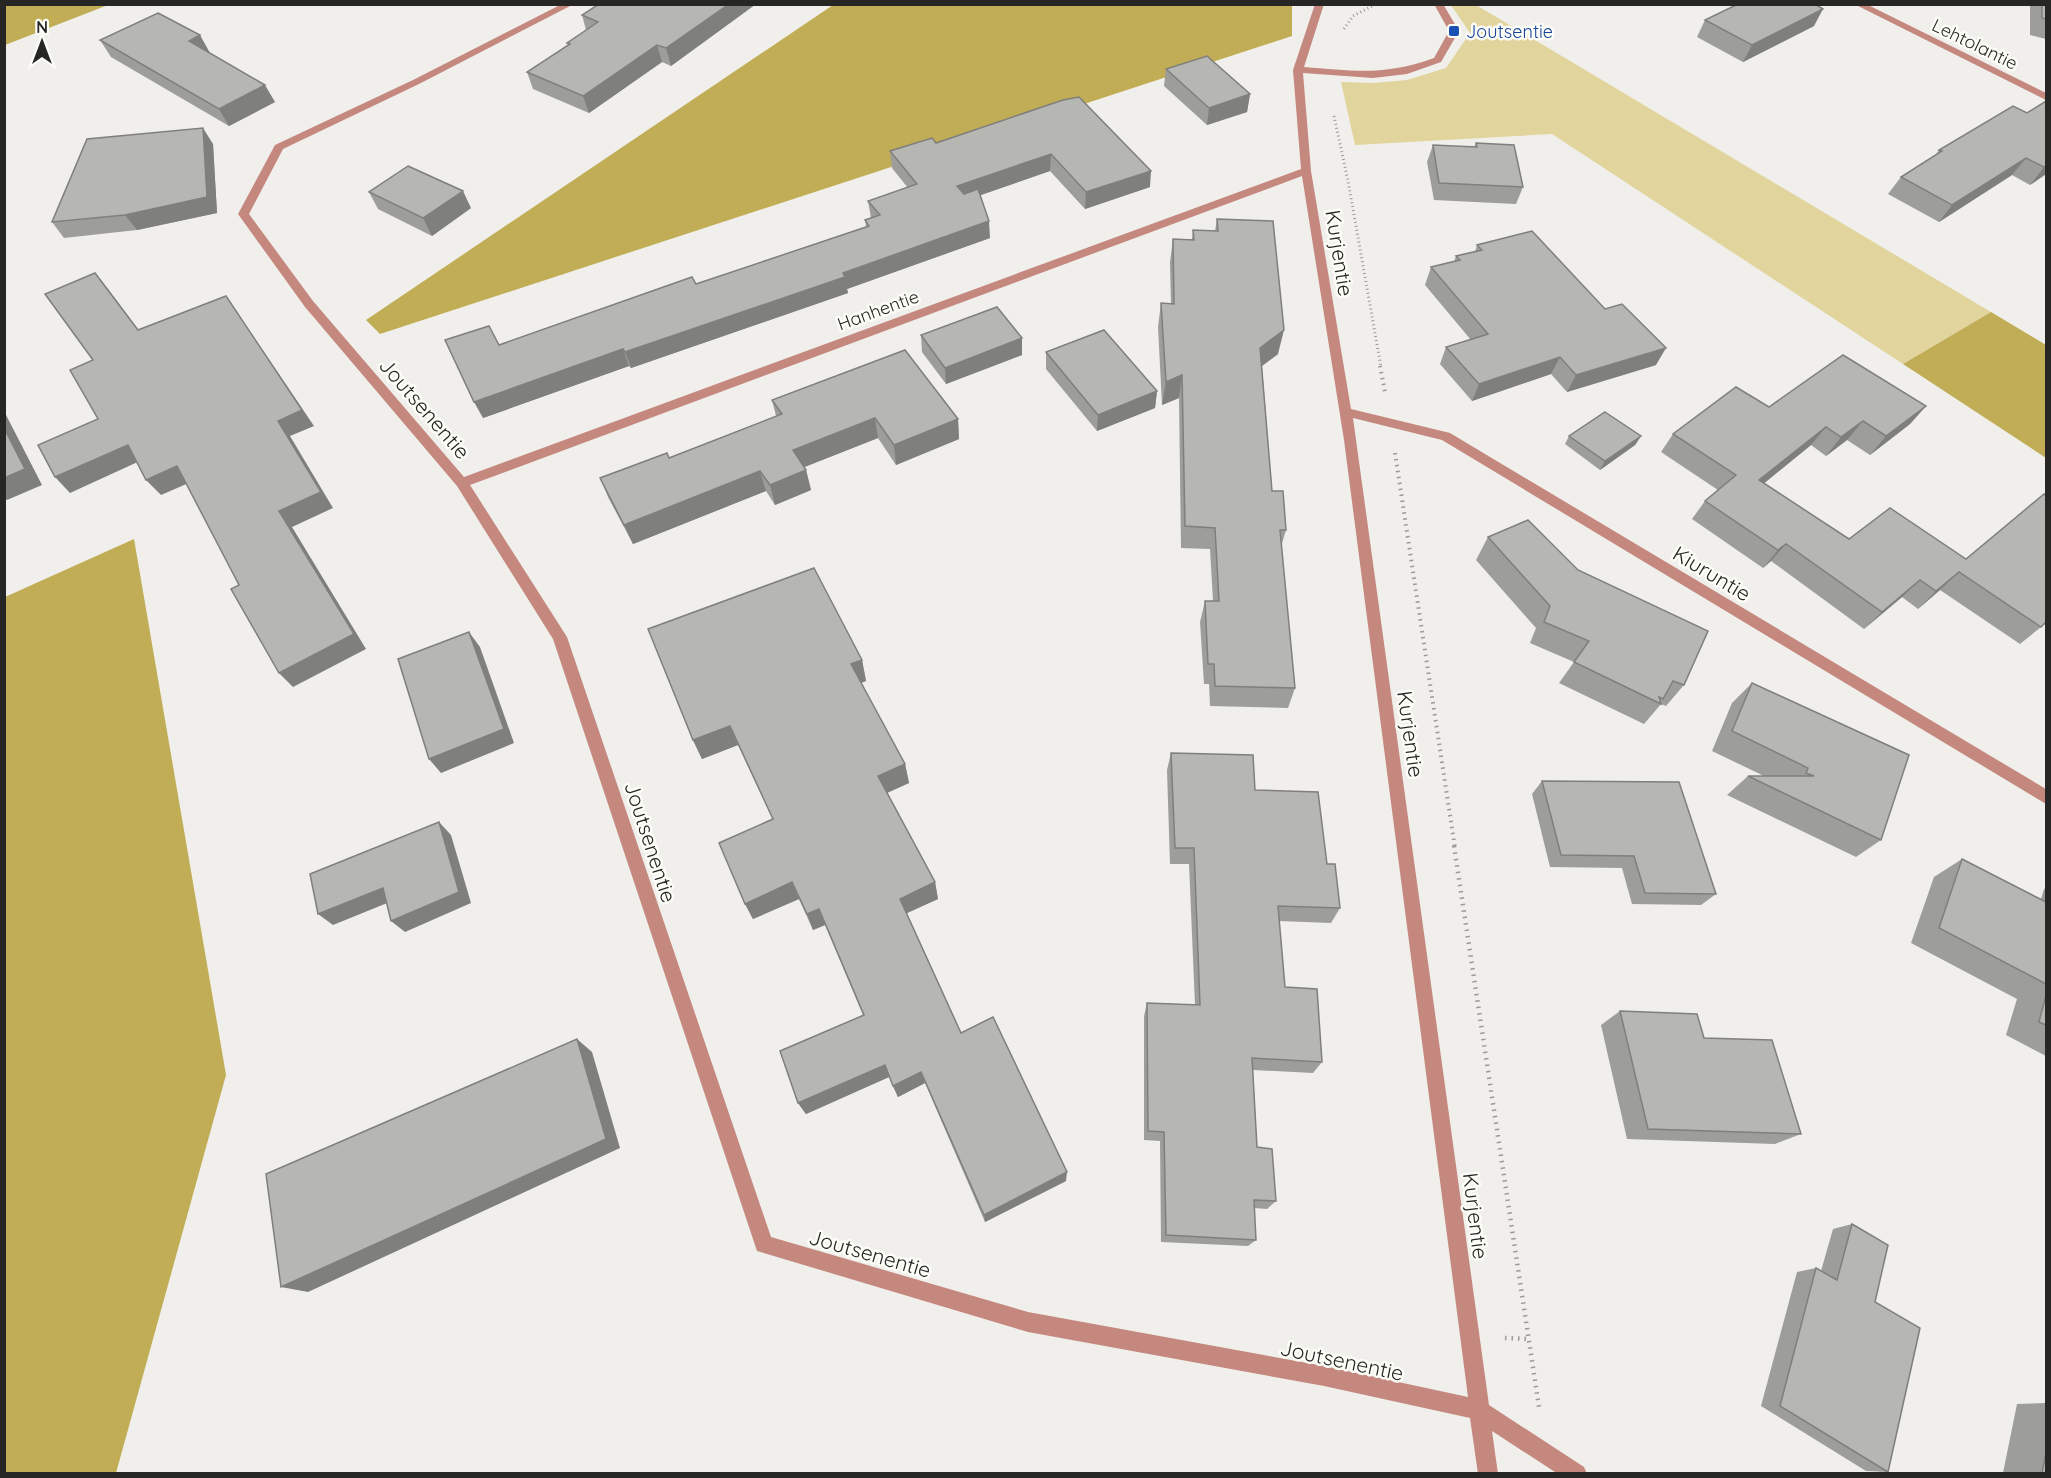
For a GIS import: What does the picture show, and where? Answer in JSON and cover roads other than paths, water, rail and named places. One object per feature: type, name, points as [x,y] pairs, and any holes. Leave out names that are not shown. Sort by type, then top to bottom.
[{"type":"street","name":"Joutsenentie","points":[[570,4],[416,82],[279,147],[243,214],[309,304],[462,483],[560,637],[764,1244],[1028,1322],[1324,1376],[1479,1410]]},
{"type":"street","name":"Kurjentie","points":[[1320,4],[1298,70],[1306,171],[1323,285],[1346,412],[1488,1473]]},
{"type":"street","points":[[1298,70],[1373,75],[1407,71],[1438,60],[1454,31],[1438,4]]},
{"type":"street","name":"Lehtolantie","points":[[1858,4],[2046,97]]},
{"type":"street","name":"Hanhentie","points":[[462,483],[1306,171]]},
{"type":"street","name":"Kiuruntie","points":[[1346,412],[1446,436],[2046,797]]},
{"type":"street","points":[[1479,1410],[1577,1473]]},
{"type":"place","name":"Joutsentie","points":[[1454,31]]}]
